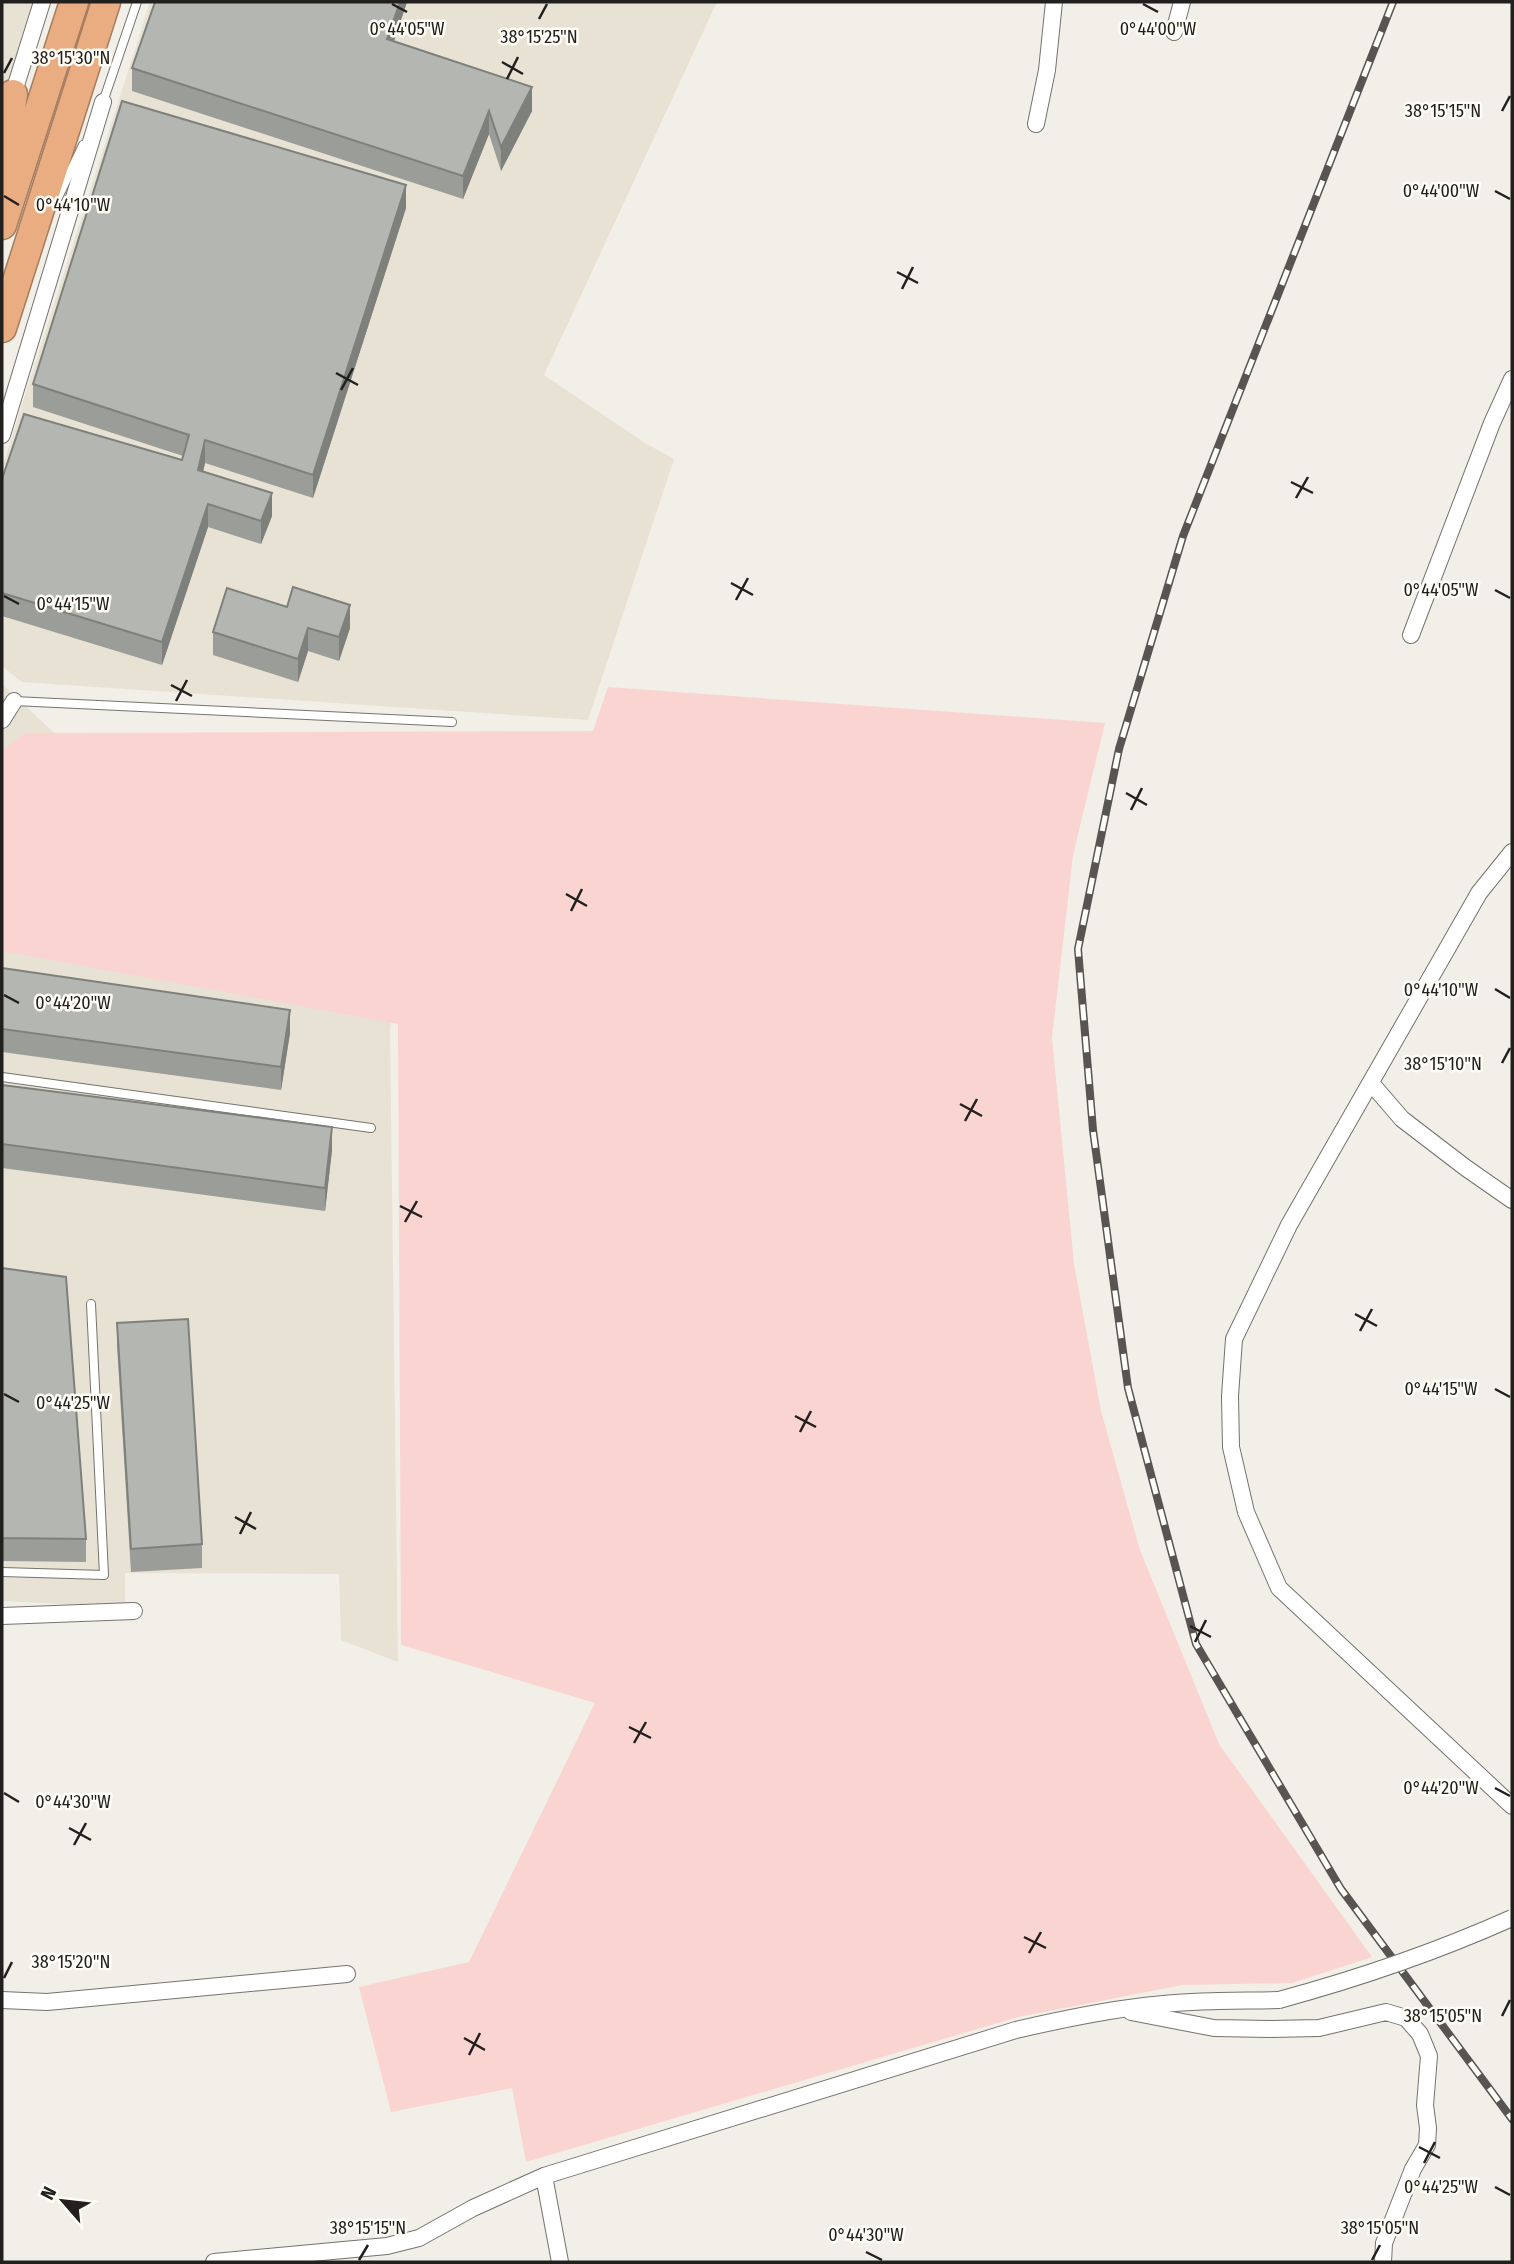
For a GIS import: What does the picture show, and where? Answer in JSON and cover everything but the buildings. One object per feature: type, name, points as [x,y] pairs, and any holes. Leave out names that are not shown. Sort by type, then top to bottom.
[{"type":"highway","points":[[2,225],[74,2]]},
{"type":"highway","points":[[2,328],[106,2]]},
{"type":"highway","points":[[2,172],[13,94]]},
{"type":"street","points":[[2,130],[42,2]]},
{"type":"street","points":[[1036,124],[1047,70],[1054,2]]},
{"type":"street","points":[[1174,32],[1182,2]]},
{"type":"street","points":[[2,435],[103,102]]},
{"type":"street","points":[[1411,635],[1492,423],[1512,379]]},
{"type":"street","points":[[2,720],[6,699]]},
{"type":"street","points":[[1512,852],[1479,892],[1289,1225],[1234,1339],[1230,1395],[1231,1447],[1246,1512],[1279,1588],[1512,1806]]},
{"type":"street","points":[[1371,1083],[1402,1119],[1512,1199]]},
{"type":"street","points":[[2,1616],[134,1611]]},
{"type":"street","points":[[215,2262],[387,2246],[419,2238],[473,2208],[544,2176],[1016,2030],[1118,2010],[1198,2001],[1279,2000],[1347,1981],[1448,1947],[1512,1918]]},
{"type":"street","points":[[2,2000],[47,2002],[347,1974]]},
{"type":"street","points":[[1118,2010],[1214,2028],[1319,2028],[1386,2012],[1406,2018],[1420,2034],[1429,2056],[1424,2105],[1428,2128],[1427,2146],[1413,2169],[1384,2243],[1383,2262]]},
{"type":"street","points":[[544,2176],[560,2262]]},
{"type":"lane","points":[[51,212],[103,102],[137,2]]},
{"type":"lane","points":[[11,298],[46,225]]},
{"type":"lane","points":[[6,699],[452,722]]},
{"type":"lane","points":[[2,1077],[371,1128]]},
{"type":"lane","points":[[2,1572],[104,1575],[90,1304]]},
{"type":"shaded area","points":[[2,2],[41,2],[2,124]]},
{"type":"shaded area","points":[[150,2],[717,2],[544,375],[645,443],[674,459],[588,720],[22,682],[2,666],[2,468]]},
{"type":"shaded area","points":[[2,684],[64,742],[421,780],[390,1030],[398,1662],[341,1640],[339,1574],[125,1573],[125,1607],[2,1601]]},
{"type":"shaded area","points":[[608,687],[1105,723],[1073,855],[1052,1038],[1074,1264],[1101,1411],[1140,1550],[1219,1744],[1372,1957],[1292,1983],[1182,1985],[1018,2017],[526,2162],[512,2088],[391,2112],[359,1987],[469,1962],[595,1703],[401,1645],[398,1024],[2,951],[2,751],[25,733],[593,731]]},
{"type":"railway","points":[[1393,2],[1183,536],[1119,749],[1078,949],[1093,1130],[1128,1388],[1196,1644],[1341,1889],[1512,2119]]}]
